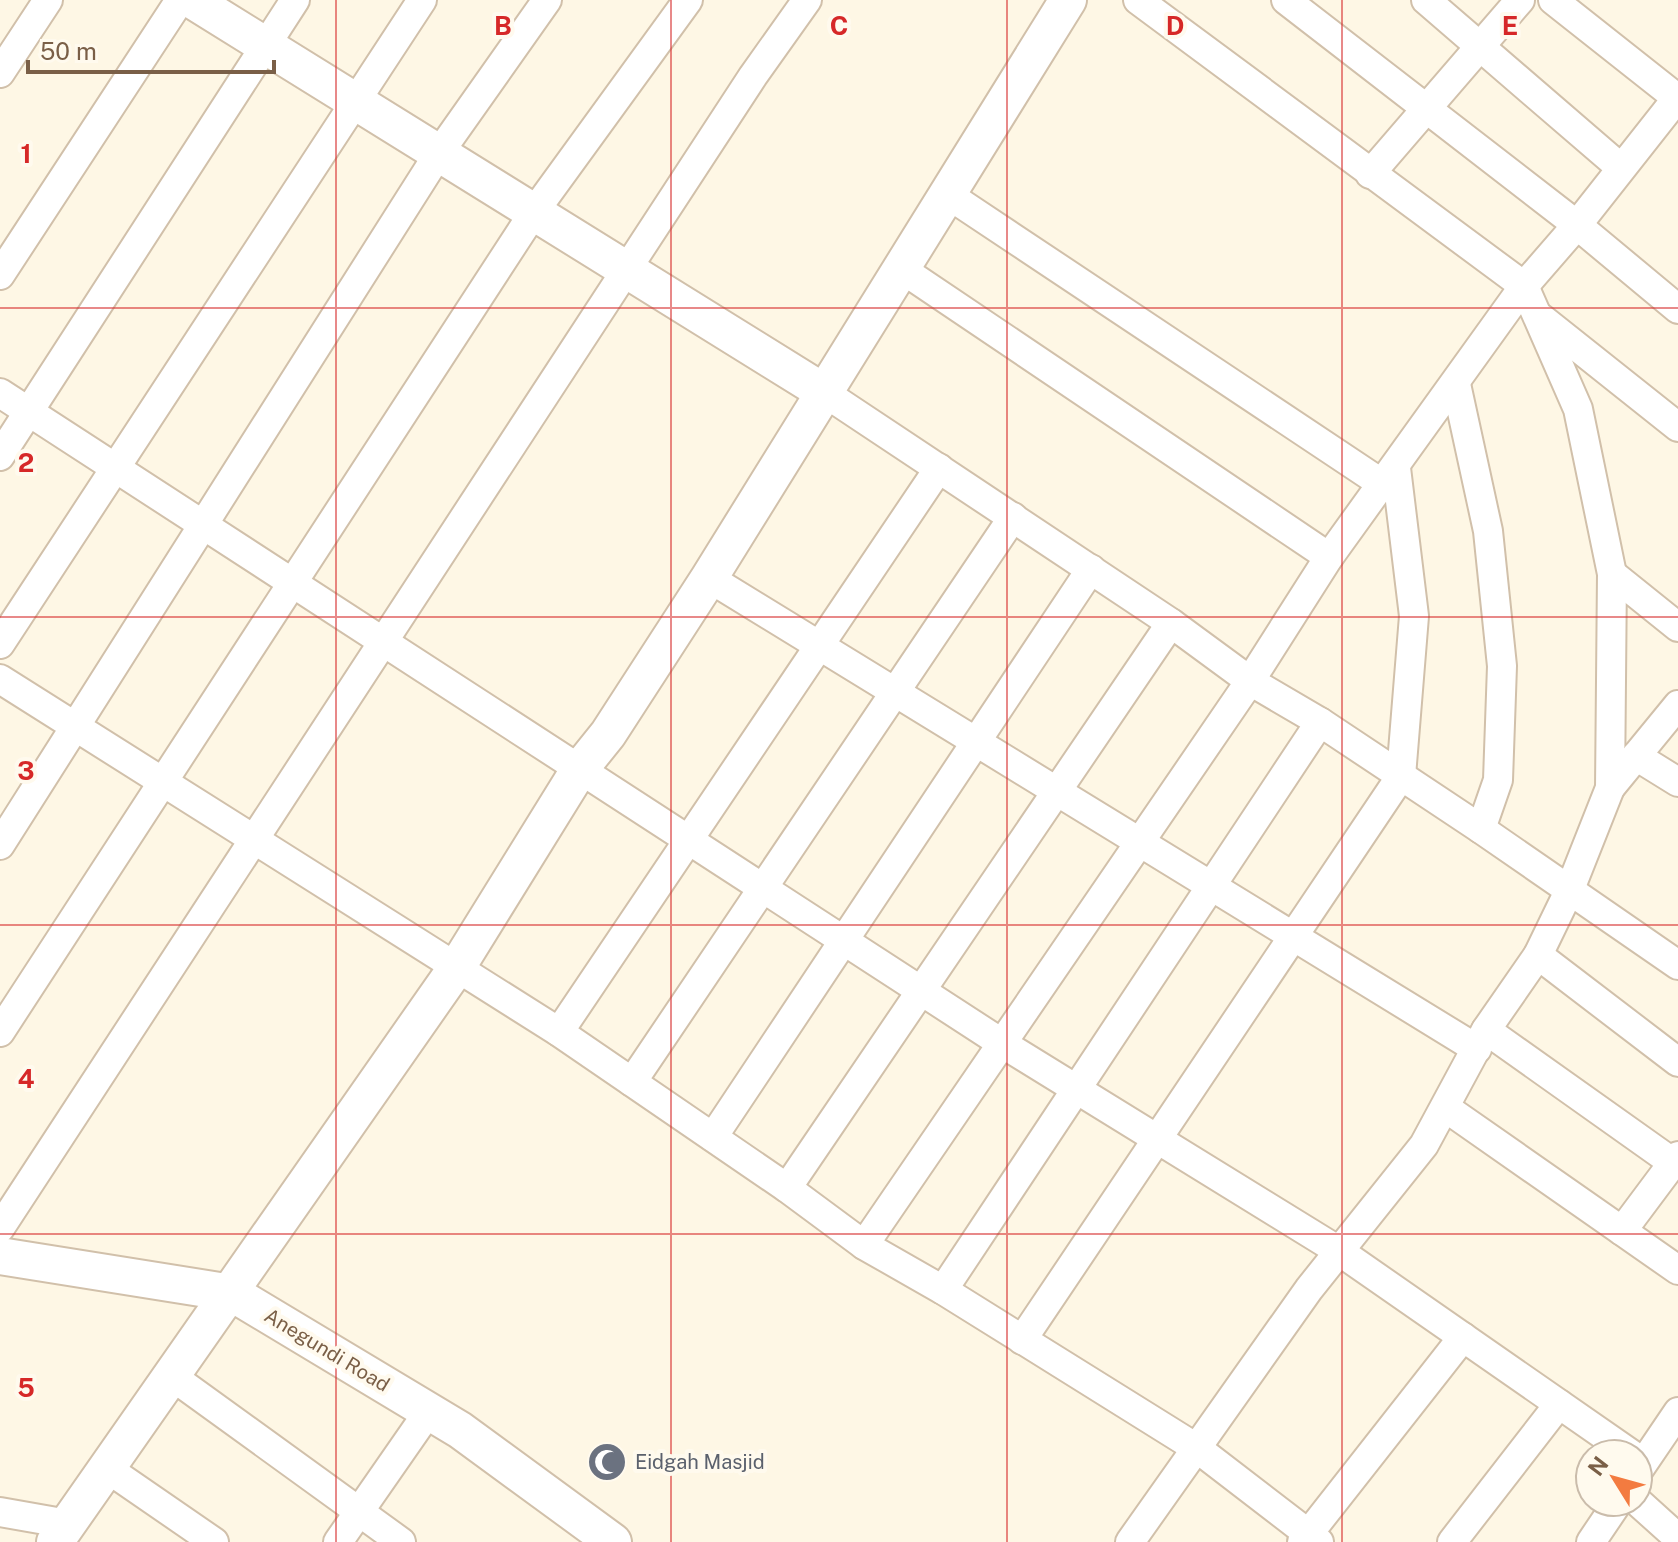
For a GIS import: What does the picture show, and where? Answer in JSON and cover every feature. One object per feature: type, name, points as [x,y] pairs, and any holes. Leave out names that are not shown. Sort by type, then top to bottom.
[{"type":"street","points":[[0,73],[48,0]]},
{"type":"street","points":[[0,275],[180,0]]},
{"type":"street","points":[[192,0],[822,391],[1171,623],[1250,681],[1320,722],[1481,829],[1678,965]]},
{"type":"street","points":[[0,456],[295,0]]},
{"type":"street","points":[[0,644],[422,0]]},
{"type":"street","points":[[0,845],[439,153],[547,0]]},
{"type":"street","points":[[0,1032],[534,212],[688,0]]},
{"type":"street","points":[[0,1228],[627,269],[807,0]]},
{"type":"street","points":[[0,1512],[62,1533],[173,1377],[457,967],[579,770],[608,734],[709,578],[822,391],[1068,0]]},
{"type":"street","points":[[1138,0],[1524,286],[1578,409],[1612,574],[1610,788]]},
{"type":"street","points":[[1286,0],[1577,225],[1678,309]]},
{"type":"street","points":[[1426,0],[1621,168]]},
{"type":"street","points":[[1370,174],[1428,111],[1520,0]]},
{"type":"street","points":[[864,1245],[1000,1042],[1250,681],[1329,557],[1524,286],[1577,225],[1678,97],[1553,0]]},
{"type":"street","points":[[947,194],[1390,476],[1414,616],[1401,776],[1022,1340]]},
{"type":"street","points":[[900,268],[1329,557]]},
{"type":"street","points":[[1536,315],[1678,427]]},
{"type":"street","points":[[1456,384],[1488,531],[1502,666],[1498,780],[1481,829]]},
{"type":"street","points":[[0,393],[1000,1042],[1339,1251],[1605,1438]]},
{"type":"street","points":[[559,1032],[939,468]]},
{"type":"street","points":[[632,1082],[1013,517]]},
{"type":"street","points":[[713,1137],[1091,569]]},
{"type":"street","points":[[1612,574],[1678,627]]},
{"type":"street","points":[[709,578],[1293,937],[1482,1040],[1675,1159],[1622,1231]]},
{"type":"street","points":[[787,1188],[1171,623]]},
{"type":"street","points":[[0,679],[559,1032],[787,1188],[864,1245],[943,1290],[1198,1449],[1309,1540],[1463,1337]]},
{"type":"street","points":[[1130,1542],[1339,1251],[1424,1145],[1482,1040],[1538,955],[1570,889],[1610,788],[1678,705]]},
{"type":"street","points":[[943,1290],[1320,722]]},
{"type":"street","points":[[1636,756],[1678,782]]},
{"type":"street","points":[[1538,955],[1678,1062]]},
{"type":"street","points":[[1446,1108],[1678,1270]]},
{"type":"street","name":"Anegundi Road","points":[[0,1256],[232,1293],[429,1411],[613,1542]]},
{"type":"street","points":[[173,1377],[401,1542]]},
{"type":"street","points":[[1452,1542],[1559,1404]]},
{"type":"street","points":[[338,1542],[429,1411]]},
{"type":"street","points":[[1654,1442],[1678,1412]]},
{"type":"street","points":[[108,1469],[214,1542]]},
{"type":"street","points":[[1654,1516],[1678,1538]]},
{"type":"street","points":[[1591,1542],[1607,1518]]},
{"type":"place","name":"Eidgah Masjid","points":[[607,1462]]}]
